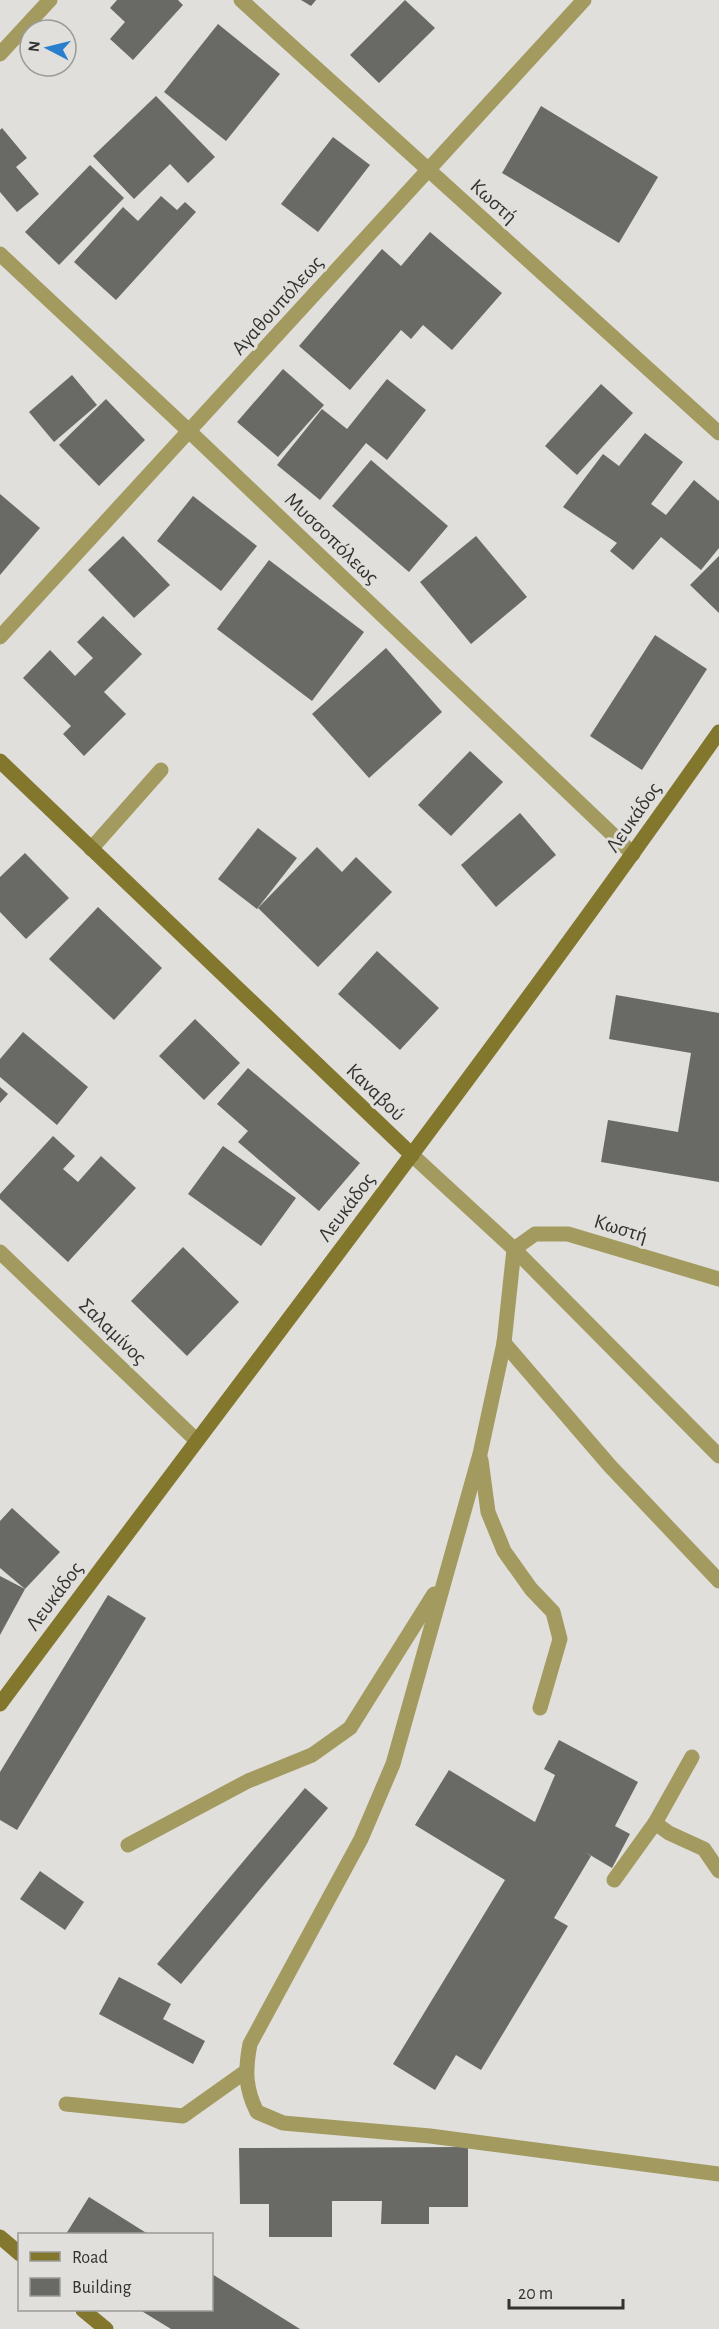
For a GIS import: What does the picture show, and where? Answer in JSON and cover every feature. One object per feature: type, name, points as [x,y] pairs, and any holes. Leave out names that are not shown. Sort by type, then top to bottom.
[{"type":"street","points":[[0,54],[50,0]]},
{"type":"street","name":"Κωστή","points":[[241,0],[719,433]]},
{"type":"street","name":"Αγαθουπόλεως","points":[[0,637],[584,0]]},
{"type":"street","name":"Μυσσοπόλεως","points":[[0,254],[633,854]]},
{"type":"street","name":"Λευκάδος","points":[[0,1704],[412,1155],[633,854],[719,732]]},
{"type":"street","name":"Καναβού","points":[[0,761],[412,1155],[514,1249],[719,1456]]},
{"type":"street","points":[[91,849],[161,770]]},
{"type":"street","name":"Κωστή","points":[[514,1249],[535,1234],[568,1234],[719,1279]]},
{"type":"street","points":[[514,1249],[504,1343],[480,1454],[443,1579],[393,1764],[361,1839],[250,2044],[245,2072],[248,2095],[256,2112],[283,2123],[430,2136],[719,2174]]},
{"type":"street","name":"Σαλαμίνος","points":[[0,1252],[196,1440]]},
{"type":"street","points":[[504,1343],[610,1466],[719,1581]]},
{"type":"street","points":[[480,1454],[488,1512],[504,1551],[531,1589],[554,1612],[560,1639],[540,1708]]},
{"type":"street","points":[[128,1845],[248,1781],[312,1755],[350,1728],[443,1579]]},
{"type":"street","points":[[614,1880],[655,1823],[692,1757]]},
{"type":"street","points":[[655,1823],[704,1849],[719,1871]]},
{"type":"street","points":[[66,2104],[183,2116],[245,2072]]},
{"type":"street","points":[[0,2237],[18,2252]]},
{"type":"street","points":[[84,2311],[106,2329]]},
{"type":"building","points":[[117,0],[178,0],[183,5],[133,60],[110,39],[125,22],[110,8]]},
{"type":"building","points":[[301,0],[316,0],[311,6]]},
{"type":"building","points":[[405,0],[435,28],[379,83],[350,55]]},
{"type":"building","points":[[218,24],[280,74],[226,141],[164,92]]},
{"type":"building","points":[[156,96],[215,157],[188,183],[170,164],[134,199],[93,156]]},
{"type":"building","points":[[541,106],[658,177],[619,243],[502,173]]},
{"type":"building","points":[[2,128],[27,158],[16,167],[39,194],[17,212],[0,192],[0,130]]},
{"type":"building","points":[[333,137],[370,165],[318,232],[281,204]]},
{"type":"building","points":[[90,165],[124,198],[59,265],[25,232]]},
{"type":"building","points":[[161,196],[177,210],[185,202],[196,212],[116,300],[74,262],[123,207],[138,221]]},
{"type":"building","points":[[430,232],[502,293],[452,350],[423,325],[411,339],[401,330],[350,390],[299,346],[382,249],[401,266]]},
{"type":"building","points":[[283,369],[324,405],[278,457],[237,422]]},
{"type":"building","points":[[72,375],[97,405],[54,442],[29,412]]},
{"type":"building","points":[[387,379],[426,410],[387,460],[366,443],[320,500],[277,465],[322,409],[347,429]]},
{"type":"building","points":[[601,384],[633,413],[577,475],[545,446]]},
{"type":"building","points":[[106,399],[145,440],[99,486],[59,445]]},
{"type":"building","points":[[645,433],[683,462],[651,504],[666,515],[694,480],[719,501],[719,548],[701,570],[661,537],[633,570],[610,551],[617,543],[563,507],[603,454],[619,466]]},
{"type":"building","points":[[371,460],[448,526],[409,572],[332,506]]},
{"type":"building","points":[[0,494],[40,528],[0,575]]},
{"type":"building","points":[[193,496],[257,546],[221,591],[157,541]]},
{"type":"building","points":[[123,536],[170,585],[134,618],[88,570]]},
{"type":"building","points":[[476,536],[527,597],[471,644],[420,582]]},
{"type":"building","points":[[719,556],[719,613],[690,585]]},
{"type":"building","points":[[269,560],[364,632],[312,701],[217,629]]},
{"type":"building","points":[[103,616],[142,654],[104,692],[126,714],[84,756],[63,734],[71,726],[23,678],[50,650],[75,676],[93,658],[77,642]]},
{"type":"building","points":[[655,635],[707,669],[642,770],[590,736]]},
{"type":"building","points":[[386,648],[442,712],[369,778],[312,714]]},
{"type":"building","points":[[470,751],[503,782],[451,836],[418,805]]},
{"type":"building","points":[[520,813],[556,855],[496,907],[461,865]]},
{"type":"building","points":[[258,828],[297,858],[257,909],[218,879]]},
{"type":"building","points":[[317,847],[342,872],[356,857],[392,892],[318,967],[258,908]]},
{"type":"building","points":[[25,853],[69,898],[26,939],[0,912],[0,877]]},
{"type":"building","points":[[98,907],[162,968],[114,1020],[49,959]]},
{"type":"building","points":[[377,951],[439,1008],[400,1050],[338,994]]},
{"type":"building","points":[[616,995],[719,1013],[719,1182],[601,1162],[608,1120],[678,1132],[691,1053],[609,1039]]},
{"type":"building","points":[[195,1019],[240,1063],[204,1100],[159,1056]]},
{"type":"building","points":[[23,1032],[88,1087],[57,1125],[0,1077],[0,1059]]},
{"type":"building","points":[[248,1068],[360,1163],[319,1211],[238,1142],[248,1131],[217,1104]]},
{"type":"building","points":[[0,1087],[8,1094],[0,1103]]},
{"type":"building","points":[[53,1136],[75,1156],[63,1169],[78,1182],[101,1156],[136,1188],[68,1262],[0,1199],[0,1194]]},
{"type":"building","points":[[223,1146],[296,1198],[261,1246],[188,1194]]},
{"type":"building","points":[[183,1247],[239,1302],[187,1356],[131,1301]]},
{"type":"building","points":[[12,1508],[60,1552],[25,1589],[0,1568],[0,1521]]},
{"type":"building","points":[[0,1576],[25,1589],[0,1635]]},
{"type":"building","points":[[108,1595],[146,1618],[17,1830],[0,1820],[0,1772]]},
{"type":"building","points":[[559,1740],[638,1782],[615,1826],[630,1834],[612,1868],[585,1852],[591,1856],[554,1918],[568,1926],[481,2070],[456,2055],[435,2090],[393,2064],[505,1880],[415,1825],[449,1770],[535,1822],[555,1775],[544,1769]]},
{"type":"building","points":[[305,1788],[328,1808],[181,1984],[157,1964]]},
{"type":"building","points":[[40,1871],[84,1902],[65,1930],[20,1899]]},
{"type":"building","points":[[119,1977],[171,2004],[163,2019],[205,2041],[193,2064],[99,2014]]},
{"type":"building","points":[[468,2147],[468,2207],[429,2207],[429,2224],[381,2224],[382,2201],[332,2201],[332,2237],[269,2237],[269,2204],[240,2204],[239,2148]]},
{"type":"building","points":[[89,2197],[146,2233],[67,2233]]},
{"type":"building","points":[[213,2275],[300,2329],[171,2329],[142,2311],[213,2311]]}]
